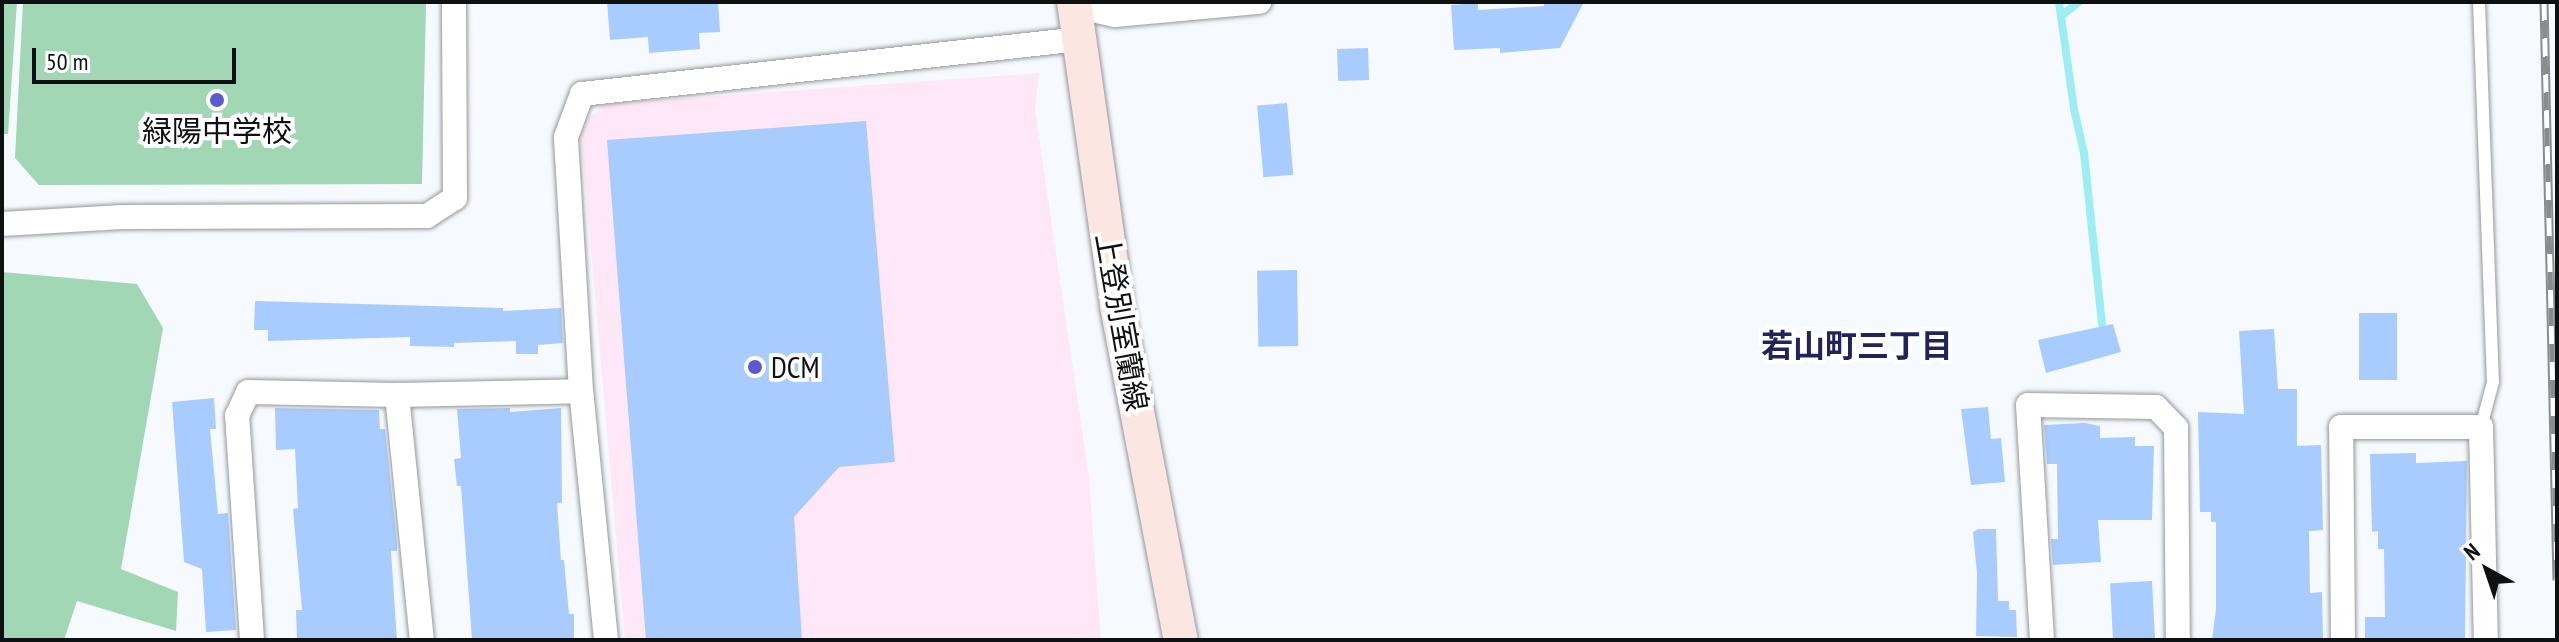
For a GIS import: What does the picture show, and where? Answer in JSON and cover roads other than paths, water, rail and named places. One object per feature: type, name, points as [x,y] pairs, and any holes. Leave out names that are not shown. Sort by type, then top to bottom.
[{"type":"main road","name":"上登別室蘭線","points":[[1076,16],[1117,306],[1181,640]]},
{"type":"street","points":[[2,224],[122,217],[427,216],[455,198],[454,2]]},
{"type":"street","points":[[606,640],[581,391],[566,137],[582,94],[1076,16],[1259,2]]},
{"type":"street","points":[[252,640],[237,416],[248,392],[397,395],[581,391]]},
{"type":"street","points":[[397,395],[422,640]]},
{"type":"street","points":[[2042,640],[2028,405],[2156,407],[2176,428],[2178,640]]},
{"type":"street","points":[[2343,640],[2341,427],[2481,427],[2486,640]]},
{"type":"lane","points":[[2479,2],[2493,382],[2481,427]]},
{"type":"waterway","points":[[2059,2],[2074,109],[2084,153],[2102,324]]},
{"type":"waterway","points":[[2061,16],[2079,2]]},
{"type":"railway","points":[[2544,2],[2557,580]]},
{"type":"place","name":"緑陽中学校","points":[[217,100]]},
{"type":"place","name":"DCM","points":[[755,367]]},
{"type":"district","name":"若山町三丁目","points":[[1857,345]]}]
